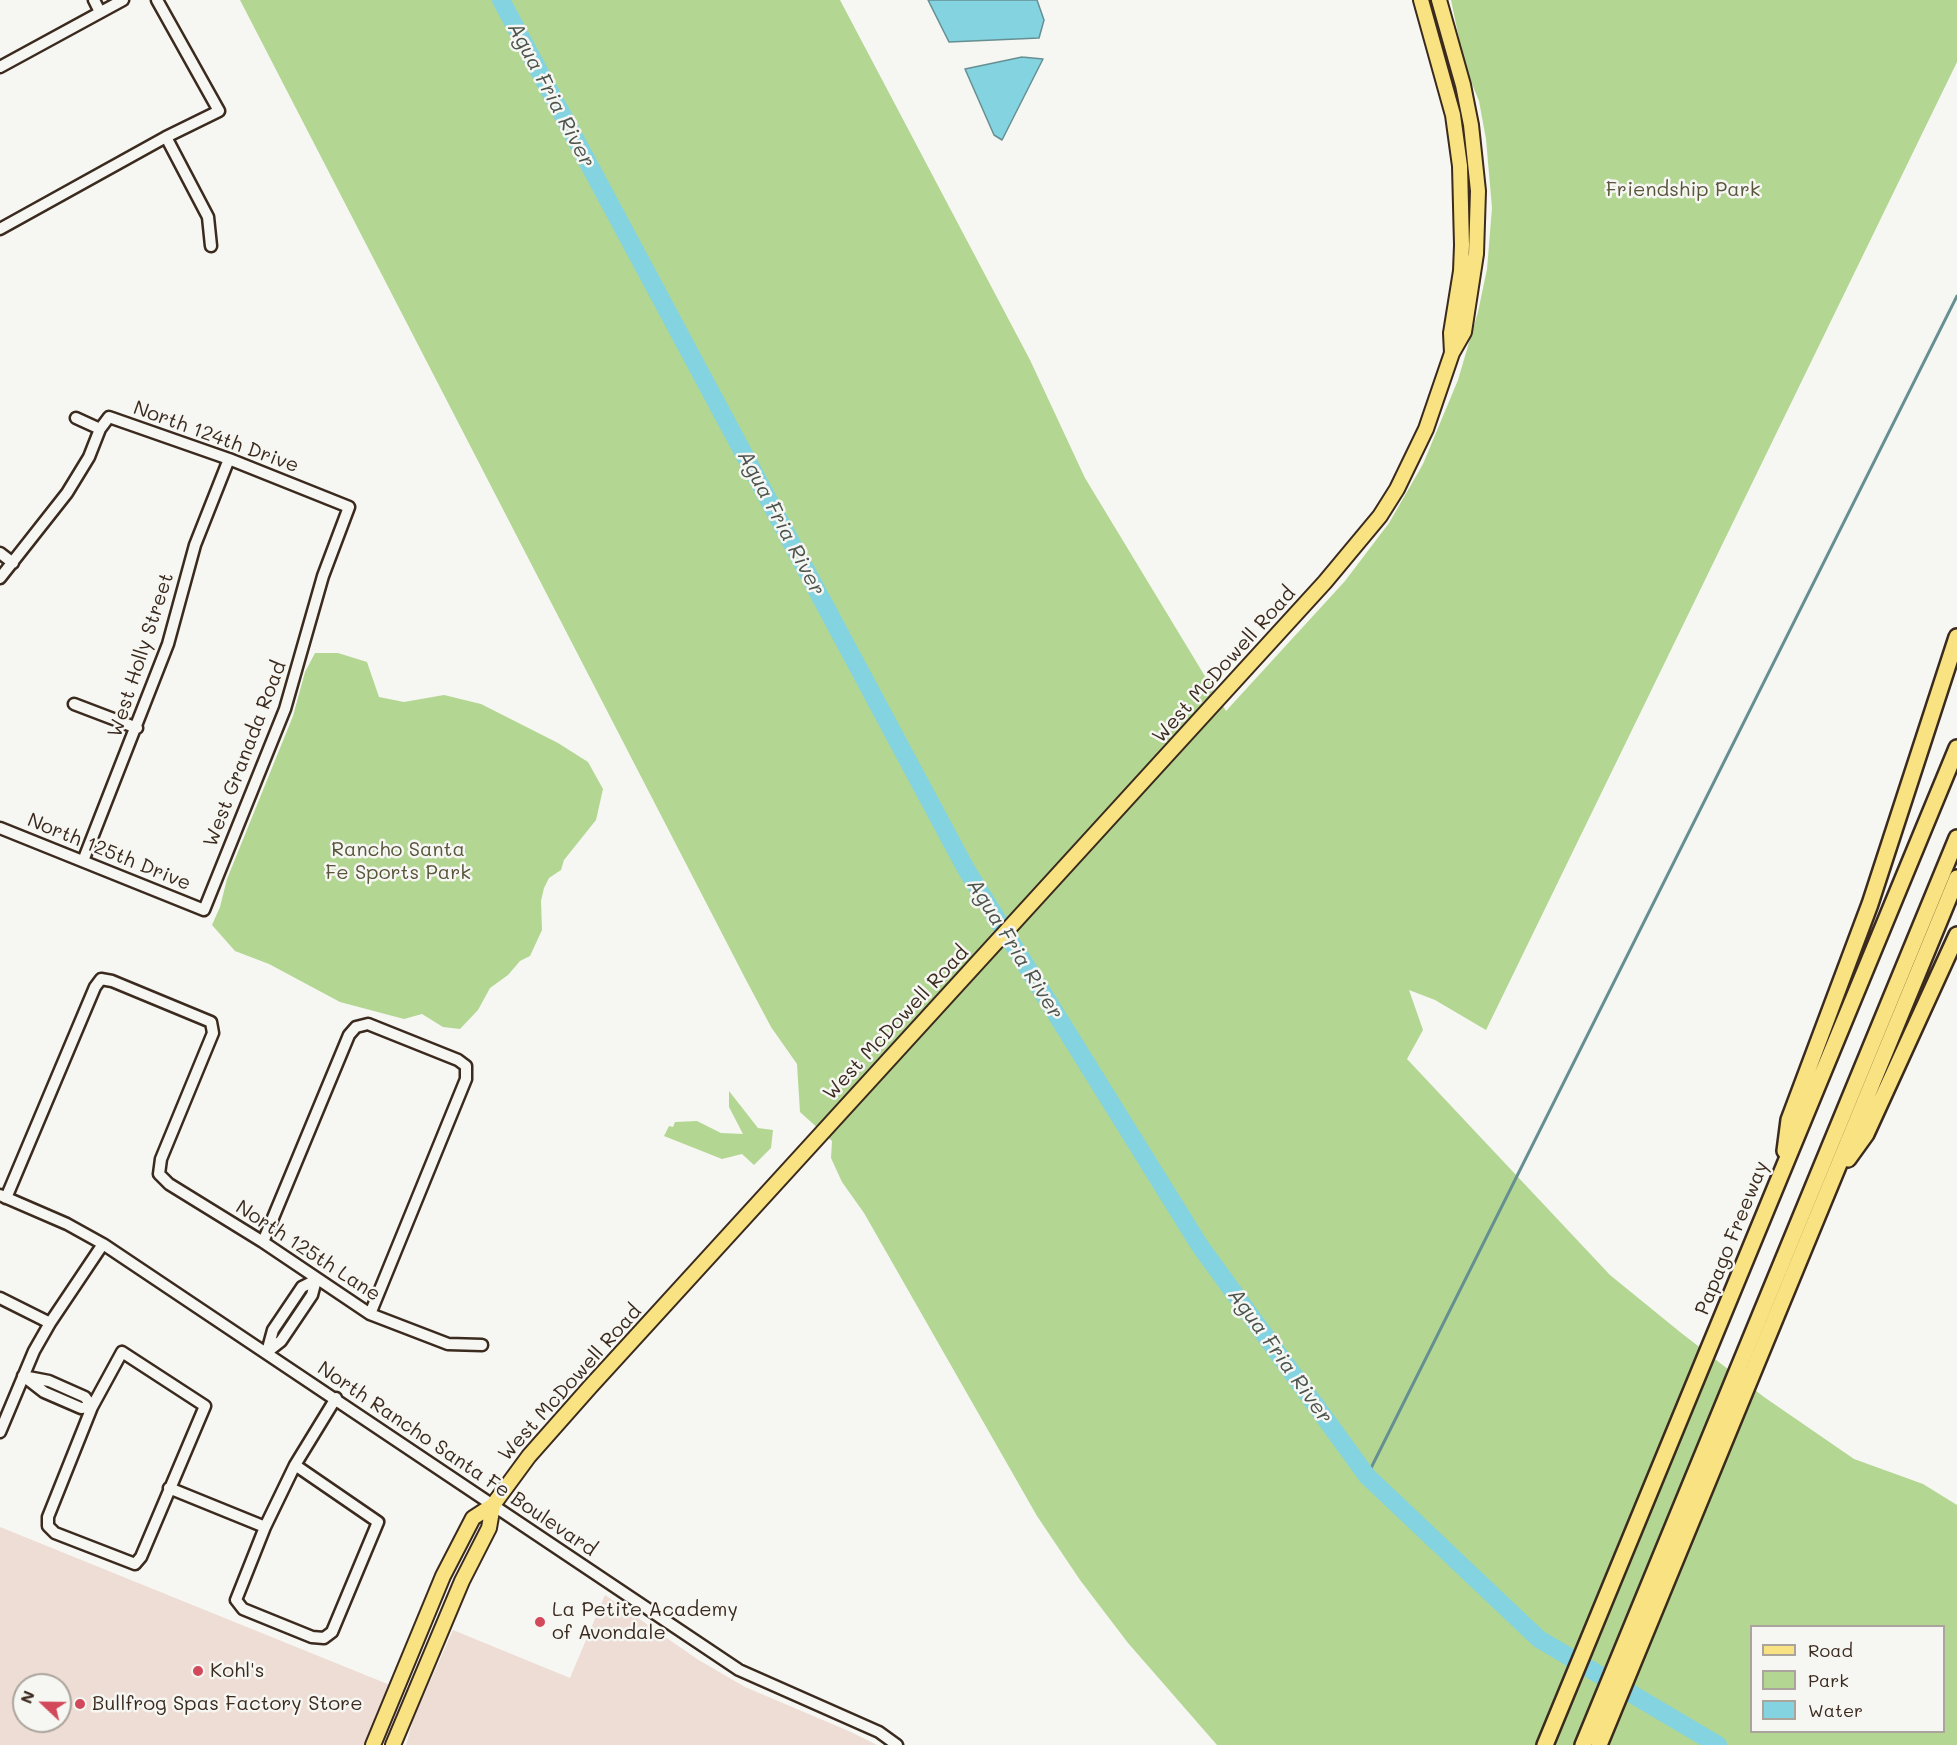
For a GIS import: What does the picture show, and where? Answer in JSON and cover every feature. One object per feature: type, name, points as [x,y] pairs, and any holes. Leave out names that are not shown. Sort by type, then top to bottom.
[{"type":"highway","points":[[1782,1172],[1789,1119],[1866,914],[1957,637]]},
{"type":"highway","name":"Papago Freeway","points":[[1545,1745],[1957,748]]},
{"type":"highway","points":[[1599,1745],[1957,838]]},
{"type":"highway","points":[[1583,1745],[1760,1335],[1834,1178],[1957,878]]},
{"type":"highway","points":[[1834,1178],[1866,1134],[1957,935]]},
{"type":"main road","name":"West McDowell Road","points":[[1421,0],[1453,115],[1460,166],[1461,271],[1451,333],[1452,353]]},
{"type":"main road","name":"West McDowell Road","points":[[373,1745],[453,1554],[473,1518],[493,1504],[548,1434],[1221,698],[1325,582],[1380,516],[1422,440],[1445,380],[1452,353],[1464,332],[1472,291],[1478,231],[1478,191],[1471,125],[1463,85],[1439,0]]},
{"type":"main road","name":"West McDowell Road","points":[[393,1745],[447,1614],[489,1528],[493,1504]]},
{"type":"street","points":[[94,0],[100,12]]},
{"type":"street","points":[[0,67],[123,0]]},
{"type":"street","points":[[0,229],[166,137],[219,111],[157,0]]},
{"type":"street","points":[[166,137],[208,217],[211,246]]},
{"type":"street","name":"North 124th Drive","points":[[100,429],[109,417],[229,459],[349,507]]},
{"type":"street","points":[[0,578],[67,493],[89,457],[100,429],[76,418]]},
{"type":"street","name":"West Holly Street","points":[[83,861],[168,644],[195,545],[229,459]]},
{"type":"street","name":"West Granada Road","points":[[204,910],[285,709],[323,576],[349,507]]},
{"type":"street","points":[[0,553],[13,563]]},
{"type":"street","points":[[74,704],[137,728]]},
{"type":"street","name":"North 125th Drive","points":[[0,828],[204,910]]},
{"type":"street","name":"North 125th Lane","points":[[3,1197],[95,987],[101,979],[122,984],[211,1022],[213,1033],[161,1159],[159,1174],[169,1184],[262,1242],[370,1314],[448,1344],[482,1345]]},
{"type":"street","points":[[262,1242],[350,1035],[356,1027],[368,1024],[458,1060],[466,1066],[466,1079],[370,1314]]},
{"type":"street","name":"North Rancho Santa Fe Boulevard","points":[[3,1197],[67,1224],[103,1244],[336,1398],[740,1671],[879,1732],[897,1745]]},
{"type":"street","points":[[0,1432],[23,1376],[50,1323],[103,1244]]},
{"type":"street","points":[[267,1352],[270,1334],[290,1304],[302,1287],[316,1280]]},
{"type":"street","points":[[0,1298],[50,1323]]},
{"type":"street","points":[[122,1352],[205,1406],[141,1557],[135,1564],[55,1533],[48,1526],[48,1517],[92,1407],[122,1352]]},
{"type":"street","points":[[23,1376],[44,1392],[81,1408],[92,1407]]},
{"type":"street","points":[[295,1465],[378,1522],[332,1632],[324,1638],[312,1637],[243,1609],[236,1600],[295,1465],[336,1398]]},
{"type":"street","points":[[170,1488],[266,1527]]},
{"type":"shaded area","points":[[0,1527],[390,1685],[364,1745],[0,1745]]},
{"type":"shaded area","points":[[605,1595],[697,1659],[745,1687],[877,1745],[406,1745],[413,1720],[453,1630],[570,1678]]},
{"type":"green space","name":"Friendship Park","points":[[240,0],[840,0],[1030,360],[1085,478],[1226,711],[1345,581],[1389,523],[1423,464],[1458,380],[1478,312],[1487,269],[1492,208],[1486,139],[1479,101],[1465,67],[1451,0],[1957,0],[1957,62],[1486,1030],[1435,1000],[1409,990],[1423,1030],[1407,1059],[1610,1275],[1680,1332],[1764,1397],[1854,1459],[1923,1484],[1957,1505],[1957,1745],[1217,1745],[1128,1643],[1080,1580],[1037,1516],[864,1213],[842,1182],[831,1158],[832,1141],[800,1112],[797,1064],[771,1027]]},
{"type":"green space","name":"Rancho Santa Fe Sports Park","points":[[315,653],[338,653],[367,662],[379,697],[404,702],[444,695],[481,704],[558,743],[588,762],[603,789],[596,820],[564,860],[561,870],[549,878],[544,888],[541,901],[542,930],[530,956],[520,961],[508,975],[490,988],[478,1010],[460,1029],[443,1027],[422,1014],[404,1019],[340,1002],[269,964],[235,951],[212,925],[220,907],[227,879],[293,716],[305,672]]},
{"type":"green space","points":[[729,1091],[758,1128],[773,1130],[771,1148],[754,1165],[742,1154],[722,1159],[664,1136],[669,1126],[673,1127],[675,1122],[697,1121],[721,1133],[743,1134],[729,1107]]},
{"type":"water","points":[[928,0],[1037,0],[1044,20],[1039,38],[949,42]]},
{"type":"water","points":[[1022,57],[1043,59],[1002,140],[994,135],[965,69]]},
{"type":"waterway","name":"Agua Fria River","points":[[501,0],[966,869],[1200,1246],[1367,1476],[1539,1639],[1718,1745]]},
{"type":"waterway","points":[[1367,1476],[1957,296]]},
{"type":"place","name":"La Petite Academy of Avondale","points":[[540,1622]]},
{"type":"place","name":"Kohl's","points":[[198,1671]]},
{"type":"place","name":"Bullfrog Spas Factory Store","points":[[80,1704]]}]
